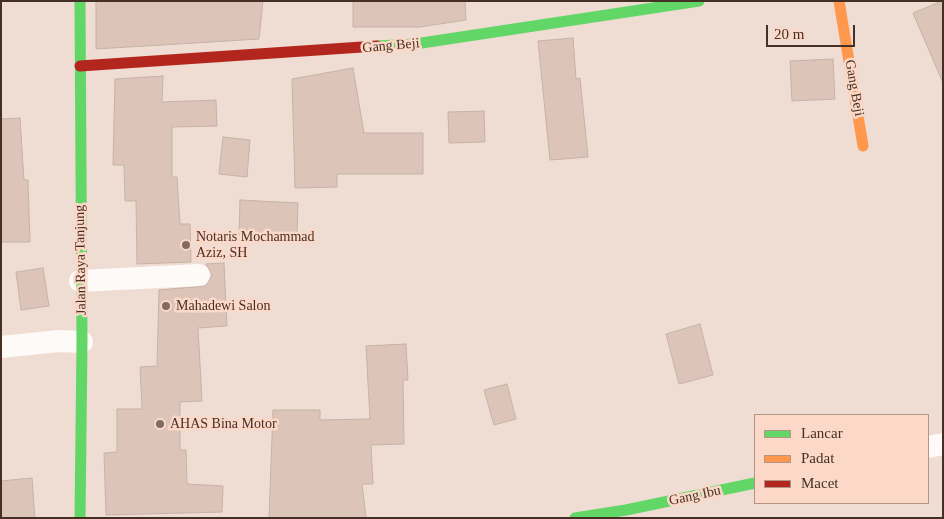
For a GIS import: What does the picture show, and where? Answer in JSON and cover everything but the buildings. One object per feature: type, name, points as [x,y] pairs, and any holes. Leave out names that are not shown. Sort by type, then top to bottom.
[{"type":"street","name":"Jalan Raya Tanjung","points":[[80,1],[80,281],[82,342],[80,518]]},
{"type":"street","name":"Gang Beji","points":[[80,66],[415,44],[699,1]]},
{"type":"street","name":"Gang Beji","points":[[839,1],[863,146]]},
{"type":"street","points":[[80,281],[198,274]]},
{"type":"street","points":[[1,347],[82,342]]},
{"type":"street","points":[[929,447],[943,444]]},
{"type":"street","name":"Gang Ibu","points":[[575,518],[626,510],[754,483]]},
{"type":"traffic: fast","points":[[80,1],[82,342],[80,518]]},
{"type":"traffic: fast","points":[[377,46],[415,44],[699,1]]},
{"type":"traffic: fast","points":[[575,518],[626,510],[754,483]]},
{"type":"traffic: slow","points":[[839,1],[863,146]]},
{"type":"traffic: jam","points":[[80,66],[377,46]]},
{"type":"place","name":"Notaris Mochammad Aziz, SH","points":[[186,245]]},
{"type":"place","name":"Mahadewi Salon","points":[[166,306]]},
{"type":"place","name":"AHAS Bina Motor","points":[[160,424]]}]
